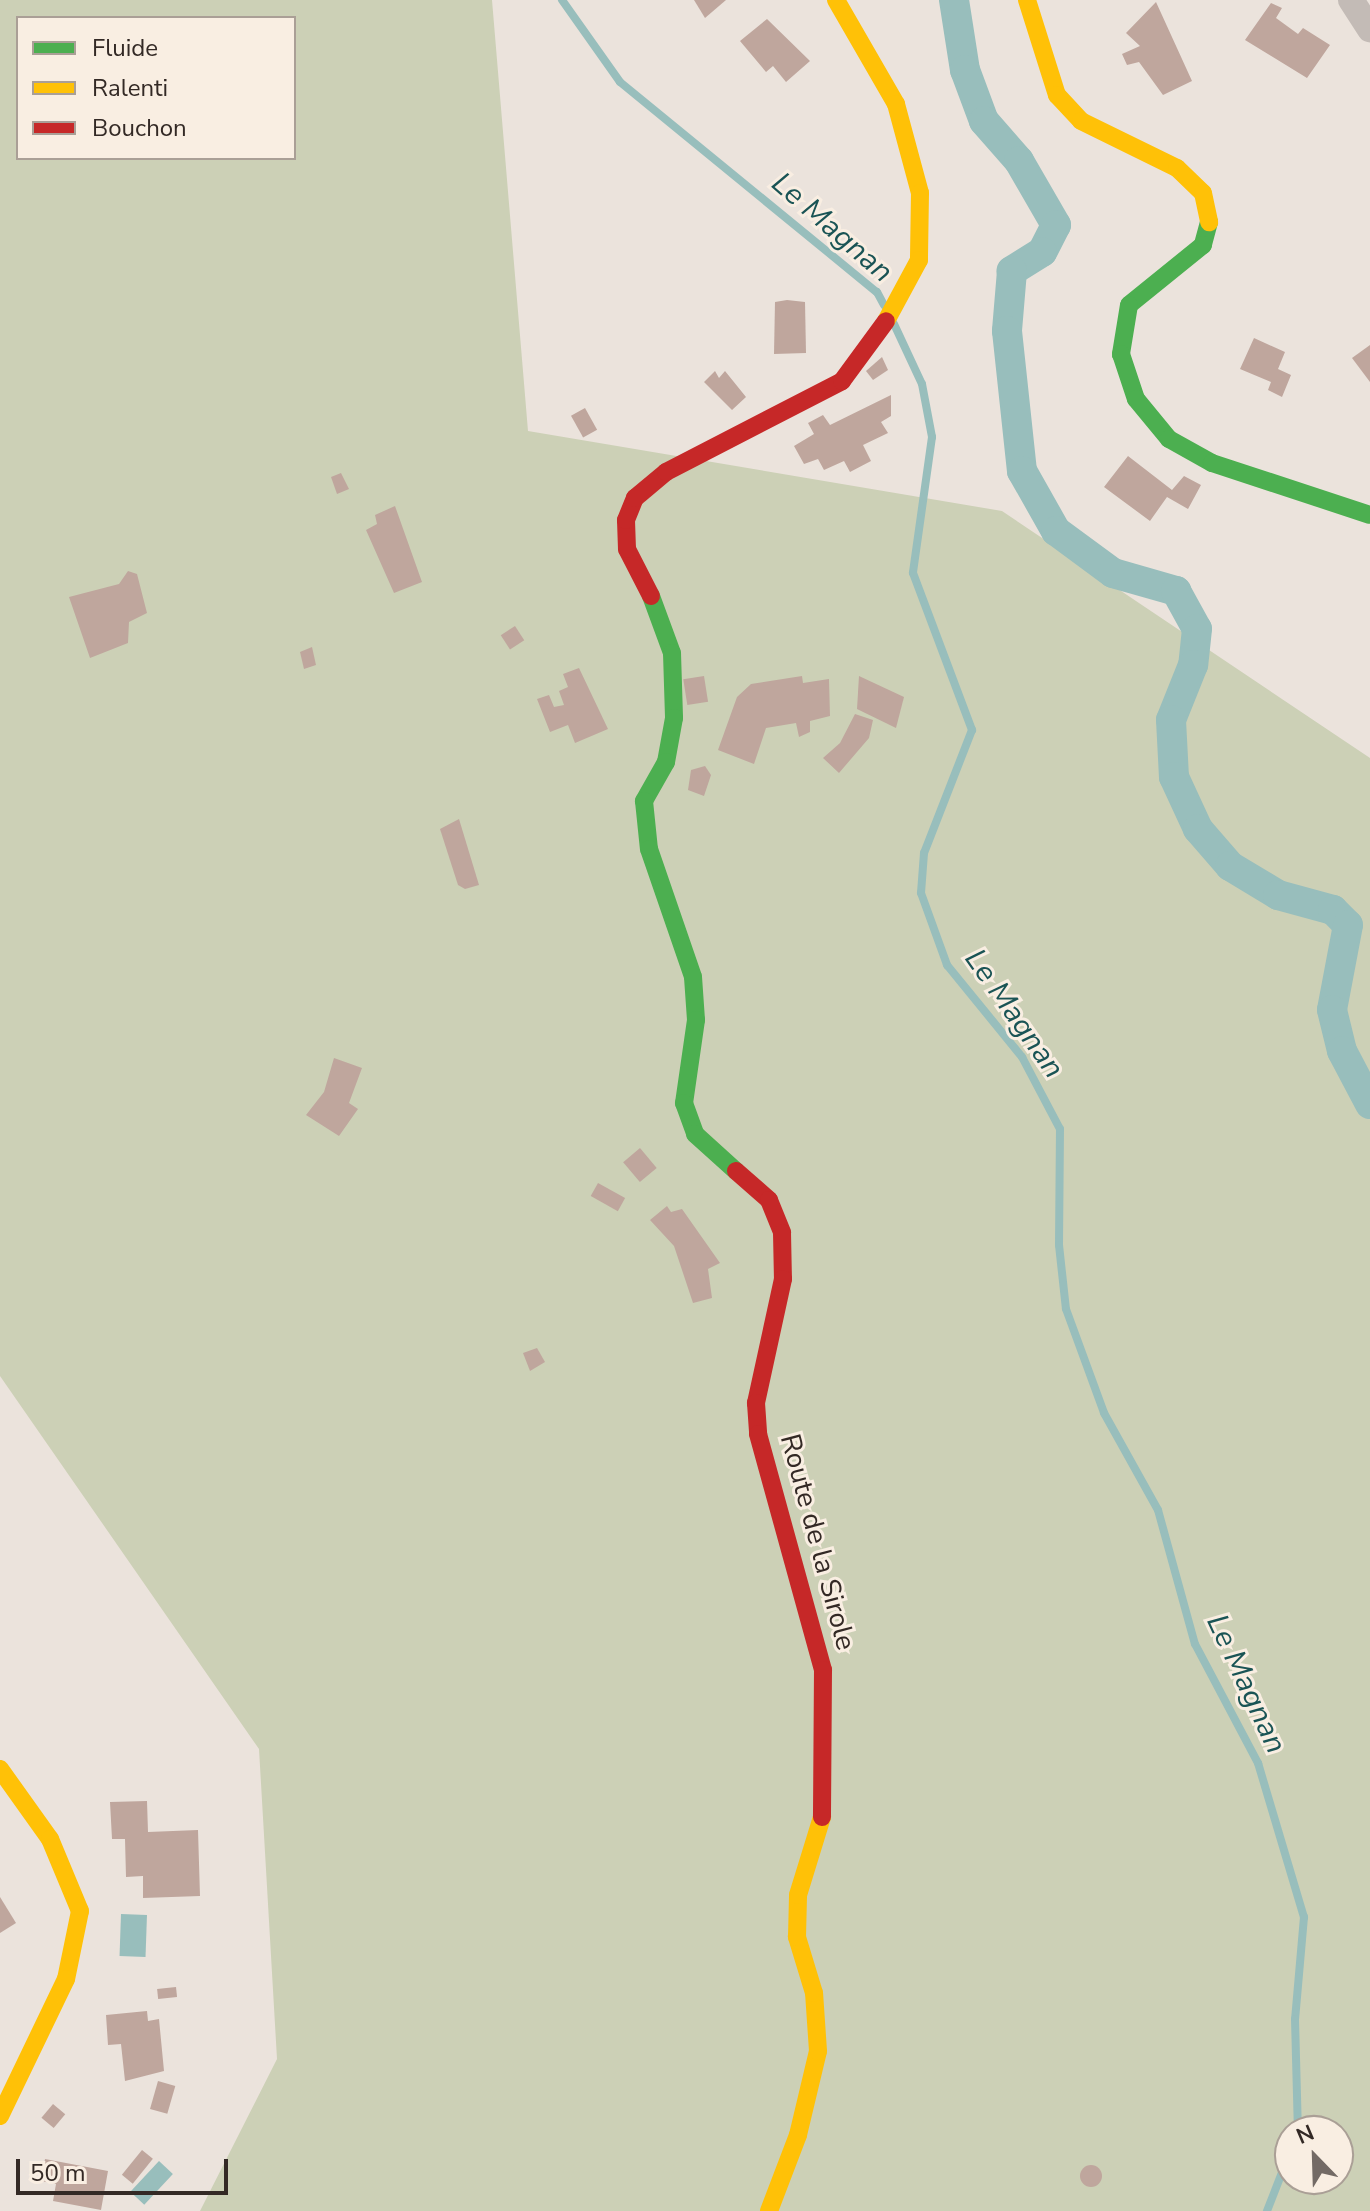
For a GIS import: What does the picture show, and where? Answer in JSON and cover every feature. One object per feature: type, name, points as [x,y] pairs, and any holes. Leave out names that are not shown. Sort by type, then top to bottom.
[{"type":"street","name":"Route de la Sirole","points":[[769,2211],[798,2135],[818,2051],[814,1993],[797,1923],[798,1895],[821,1829],[827,1744],[823,1670],[758,1434],[756,1403],[783,1279],[782,1233],[769,1200],[695,1134],[684,1103],[696,1020],[693,977],[649,849],[644,801],[668,748],[672,653],[660,613],[627,549],[626,520],[635,498],[666,472],[842,381],[881,329],[919,260],[920,193],[896,104],[836,0]]},
{"type":"street","points":[[1027,0],[1057,95],[1081,121],[1177,168],[1203,193],[1211,215],[1203,245],[1129,305],[1121,354],[1136,399],[1169,439],[1212,463],[1370,515]]},
{"type":"street","points":[[1351,0],[1370,29]]},
{"type":"street","points":[[0,1769],[71,1877],[80,1928],[66,1979],[0,2116]]},
{"type":"green space","points":[[0,0],[492,0],[528,431],[1002,511],[1370,758],[1370,2211],[200,2211],[277,2059],[259,1749],[0,1376]]},
{"type":"water","points":[[121,1914],[147,1915],[146,1957],[120,1956]]},
{"type":"water","points":[[159,2161],[173,2174],[144,2205],[130,2192]]},
{"type":"building","points":[[694,0],[726,0],[705,18]]},
{"type":"building","points":[[1156,2],[1192,81],[1163,95],[1139,62],[1127,65],[1122,54],[1140,46],[1126,33]]},
{"type":"building","points":[[1271,3],[1282,8],[1276,18],[1298,34],[1303,28],[1330,45],[1307,78],[1245,40]]},
{"type":"building","points":[[767,19],[810,61],[786,82],[773,66],[766,72],[740,41]]},
{"type":"building","points":[[775,302],[805,302],[806,353],[774,354]]},
{"type":"building","points":[[1254,338],[1285,352],[1278,369],[1291,375],[1282,397],[1268,390],[1271,382],[1240,369]]},
{"type":"building","points":[[1370,345],[1370,382],[1352,358]]},
{"type":"building","points":[[882,357],[888,370],[873,380],[866,371]]},
{"type":"building","points":[[715,371],[719,378],[725,371],[746,397],[732,410],[704,382]]},
{"type":"building","points":[[891,395],[891,416],[881,422],[888,433],[863,445],[871,461],[850,472],[844,461],[824,470],[818,459],[804,464],[794,446],[814,434],[808,423],[823,415],[830,425]]},
{"type":"building","points":[[585,408],[597,430],[583,438],[571,416]]},
{"type":"building","points":[[1128,456],[1172,490],[1184,476],[1201,485],[1188,509],[1167,497],[1150,521],[1104,487]]},
{"type":"building","points":[[341,473],[349,489],[337,494],[331,477]]},
{"type":"building","points":[[395,506],[422,582],[394,593],[366,530],[377,524],[375,515]]},
{"type":"building","points":[[128,571],[137,574],[147,613],[129,622],[128,643],[90,658],[69,597],[119,584]]},
{"type":"building","points":[[515,626],[524,640],[510,650],[501,635]]},
{"type":"building","points":[[312,647],[316,665],[304,669],[300,652]]},
{"type":"building","points":[[579,668],[608,729],[575,743],[568,725],[550,732],[537,699],[549,695],[554,707],[564,705],[559,691],[568,687],[563,674]]},
{"type":"building","points":[[704,676],[708,702],[687,705],[683,679]]},
{"type":"building","points":[[802,676],[803,683],[829,679],[830,716],[810,721],[810,732],[799,737],[796,723],[766,728],[754,764],[718,750],[737,697],[751,684]]},
{"type":"building","points":[[859,676],[904,697],[896,728],[857,709]]},
{"type":"building","points":[[855,714],[873,720],[869,738],[839,773],[823,758],[840,743]]},
{"type":"building","points":[[705,766],[711,775],[704,796],[688,790],[691,770]]},
{"type":"building","points":[[459,819],[479,885],[465,889],[458,885],[440,829]]},
{"type":"building","points":[[334,1058],[362,1068],[349,1103],[358,1109],[339,1136],[306,1115],[324,1092]]},
{"type":"building","points":[[640,1148],[657,1168],[640,1182],[623,1162]]},
{"type":"building","points":[[598,1183],[625,1198],[618,1211],[591,1196]]},
{"type":"building","points":[[667,1206],[671,1212],[682,1209],[720,1263],[708,1269],[712,1298],[693,1303],[674,1246],[650,1220]]},
{"type":"building","points":[[537,1348],[545,1362],[530,1371],[523,1353]]},
{"type":"building","points":[[147,1801],[148,1832],[198,1830],[200,1896],[143,1898],[143,1876],[126,1877],[125,1839],[112,1839],[110,1802]]},
{"type":"building","points":[[0,1897],[16,1923],[0,1933]]},
{"type":"building","points":[[176,1987],[177,1997],[158,1999],[157,1989]]},
{"type":"building","points":[[147,2011],[148,2021],[159,2019],[164,2071],[125,2081],[121,2044],[108,2045],[106,2015]]},
{"type":"building","points":[[158,2081],[175,2086],[167,2114],[150,2109]]},
{"type":"building","points":[[53,2104],[65,2114],[54,2128],[41,2118]]},
{"type":"building","points":[[142,2150],[153,2159],[133,2184],[122,2175]]},
{"type":"building","points":[[45,2159],[108,2171],[101,2210],[53,2201],[56,2184],[41,2181]]},
{"type":"building","points":[[1087,2165],[1095,2165],[1102,2176],[1095,2187],[1087,2187],[1080,2180],[1080,2172]]},
{"type":"waterway","name":"Le Magnan","points":[[562,0],[620,82],[877,292],[884,305]]},
{"type":"waterway","points":[[954,0],[965,70],[984,121],[1019,161],[1056,225],[1042,252],[1012,271],[1007,331],[1022,471],[1056,531],[1113,573],[1176,591],[1197,629],[1193,665],[1171,720],[1174,777],[1198,829],[1230,866],[1278,895],[1333,910],[1348,925],[1332,1010],[1342,1051],[1370,1104]]},
{"type":"waterway","name":"Le Magnan","points":[[894,324],[922,384],[932,437],[913,573],[972,730],[924,853],[921,893],[947,965],[1022,1057],[1060,1129],[1059,1245],[1066,1309],[1104,1413],[1158,1510],[1195,1644],[1258,1763],[1304,1917],[1295,2019],[1298,2115]]},
{"type":"waterway","name":"Le Magnan","points":[[1267,2211],[1274,2193]]},
{"type":"traffic: fast","points":[[1209,222],[1203,245],[1129,305],[1121,354],[1136,399],[1169,439],[1212,463],[1370,515]]},
{"type":"traffic: fast","points":[[651,596],[672,653],[674,718],[666,762],[644,801],[649,849],[693,977],[696,1020],[684,1103],[695,1134],[736,1171]]},
{"type":"traffic: slow","points":[[836,0],[896,104],[920,193],[919,260],[886,321]]},
{"type":"traffic: slow","points":[[1027,0],[1057,95],[1081,121],[1177,168],[1203,193],[1209,222]]},
{"type":"traffic: slow","points":[[0,1769],[50,1839],[80,1911],[66,1979],[0,2116]]},
{"type":"traffic: slow","points":[[769,2211],[798,2135],[818,2051],[814,1993],[797,1937],[798,1895],[822,1817]]},
{"type":"traffic: jam","points":[[651,596],[627,549],[626,520],[635,498],[666,472],[842,381],[886,321]]},
{"type":"traffic: jam","points":[[736,1171],[769,1200],[782,1233],[783,1279],[756,1403],[758,1434],[823,1670],[822,1817]]}]
